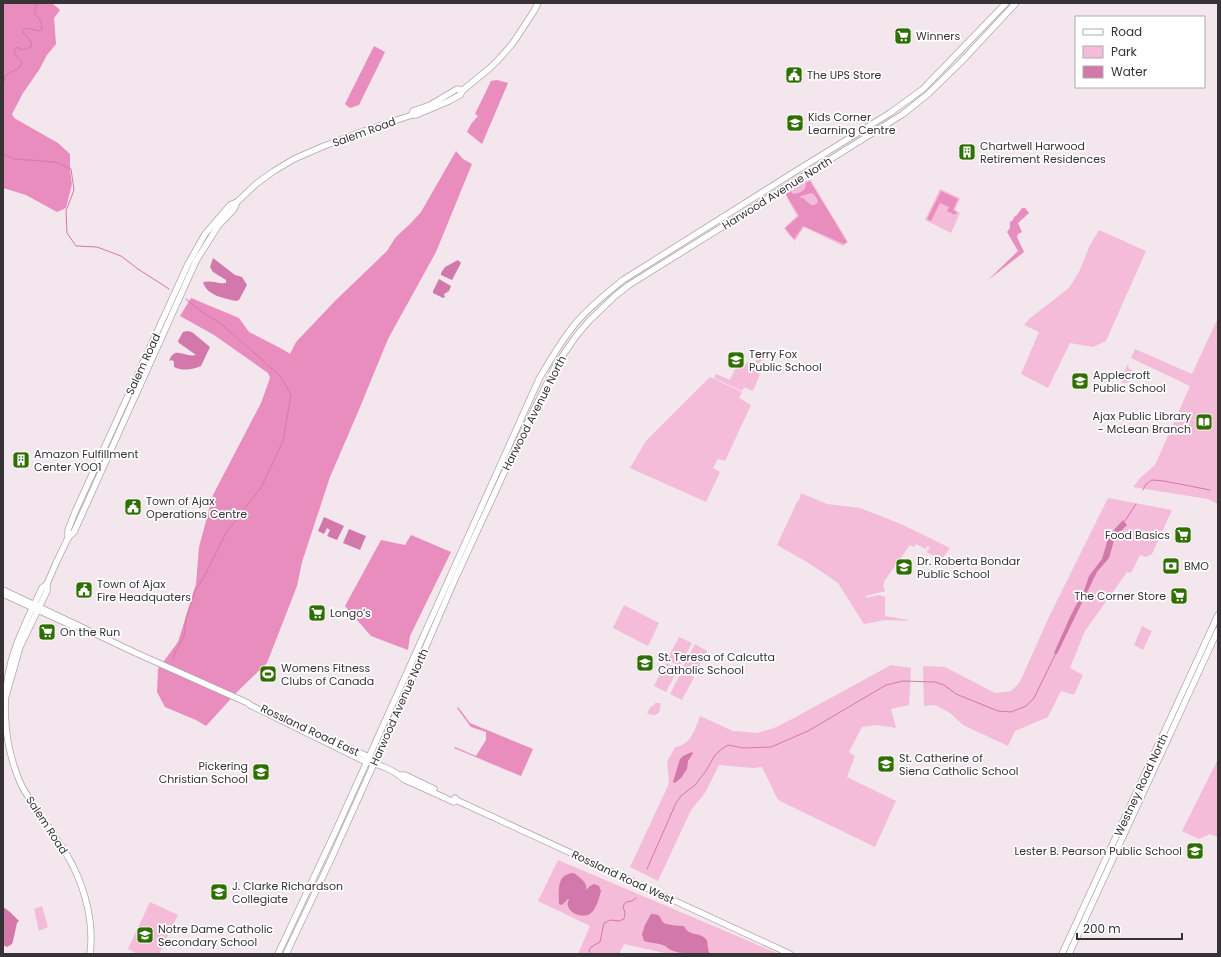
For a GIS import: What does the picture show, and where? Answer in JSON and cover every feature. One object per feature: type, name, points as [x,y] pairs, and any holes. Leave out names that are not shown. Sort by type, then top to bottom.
[{"type":"main road","name":"Salem Road","points":[[90,954],[90,923],[80,884],[73,866],[24,790],[11,756],[6,732],[6,696],[8,675],[16,646],[36,607],[47,591],[47,584],[68,538],[74,532],[196,261],[218,226],[234,209],[237,202],[256,184],[294,159],[364,130],[412,115],[416,116],[460,95],[463,90],[500,58],[524,28],[538,3]]},
{"type":"main road","name":"Harwood Avenue North","points":[[278,954],[368,760],[539,379],[550,359],[576,323],[606,293],[623,280],[890,113],[923,89],[1006,3]]},
{"type":"main road","name":"Harwood Avenue North","points":[[286,954],[332,857],[522,434],[556,365],[581,331],[589,321],[615,296],[629,285],[903,114],[928,94],[955,68],[1016,3]]},
{"type":"main road","name":"Rossland Road East","points":[[3,590],[36,607],[136,653],[248,703],[250,702],[374,763]]},
{"type":"main road","name":"Rossland Road East","points":[[3,594],[36,607]]},
{"type":"main road","name":"Westney Road North","points":[[1062,954],[1218,615]]},
{"type":"main road","name":"Westney Road North","points":[[1069,954],[1218,630]]},
{"type":"main road","name":"Rossland Road West","points":[[374,763],[400,775],[405,775],[412,778],[455,798],[456,800],[790,954]]},
{"type":"green space","points":[[810,179],[848,242],[843,246],[804,227],[795,241],[784,228],[797,216],[785,194]]},
{"type":"green space","points":[[940,189],[960,198],[955,210],[960,213],[951,233],[925,220]]},
{"type":"green space","points":[[1099,230],[1146,251],[1106,341],[1093,347],[1070,343],[1048,388],[1021,374],[1039,332],[1024,325],[1029,319],[1069,288],[1079,272],[1090,245]]},
{"type":"green space","points":[[1218,318],[1218,504],[1208,499],[1133,487],[1156,463],[1190,386],[1131,358],[1135,349],[1192,374]]},
{"type":"green space","points":[[760,352],[764,354],[756,372],[760,374],[753,391],[744,387],[742,391],[714,378],[716,374],[730,380],[737,365],[744,368],[747,362],[754,365]]},
{"type":"green space","points":[[1128,364],[1128,368],[1133,371],[1133,374],[1129,382],[1124,383],[1120,380]]},
{"type":"green space","points":[[710,377],[742,392],[739,398],[751,405],[725,461],[718,459],[713,468],[720,472],[706,502],[630,468],[646,441]]},
{"type":"green space","points":[[801,493],[827,504],[860,508],[901,524],[950,548],[942,559],[928,553],[927,551],[930,547],[927,546],[926,549],[916,544],[914,547],[910,545],[885,580],[883,586],[885,589],[884,592],[866,596],[866,598],[879,595],[885,597],[885,616],[908,621],[885,620],[864,624],[838,583],[807,562],[777,545],[798,500],[799,501]]},
{"type":"green space","points":[[1108,498],[1172,510],[1152,554],[1146,557],[1140,555],[1131,573],[1127,572],[1085,631],[1070,668],[1083,675],[1074,695],[1061,691],[1048,717],[1015,731],[1008,746],[963,725],[950,713],[935,705],[924,706],[923,666],[945,667],[995,693],[1011,691],[1020,682],[1047,621]]},
{"type":"green space","points":[[624,605],[659,623],[648,646],[613,628]]},
{"type":"green space","points":[[1142,626],[1152,631],[1143,650],[1134,645]]},
{"type":"green space","points":[[679,637],[692,643],[680,666],[667,660]]},
{"type":"green space","points":[[695,644],[707,651],[695,674],[683,667]]},
{"type":"green space","points":[[666,663],[678,669],[666,692],[654,686]]},
{"type":"green space","points":[[891,665],[911,668],[909,705],[891,709],[896,728],[877,725],[862,727],[849,752],[855,756],[847,777],[896,801],[875,847],[778,800],[762,767],[753,768],[719,765],[705,793],[691,810],[658,881],[630,867],[667,788],[669,781],[667,762],[675,747],[685,743],[692,736],[700,716],[733,731],[757,733],[774,728],[794,718]]},
{"type":"green space","points":[[682,671],[694,677],[682,700],[670,694]]},
{"type":"green space","points":[[655,703],[660,703],[659,712],[655,715],[647,713],[651,706]]},
{"type":"green space","points":[[1218,759],[1218,837],[1210,834],[1199,839],[1182,831]]},
{"type":"green space","points":[[558,860],[779,954],[669,954],[624,944],[619,954],[578,954],[590,926],[538,901]]},
{"type":"green space","points":[[150,902],[178,915],[159,954],[138,954],[128,949]]},
{"type":"green space","points":[[42,906],[48,927],[39,931],[34,909]]},
{"type":"shaded area","points":[[3,3],[52,3],[60,10],[54,18],[56,44],[47,55],[39,70],[23,93],[12,114],[14,118],[58,143],[70,154],[72,184],[66,208],[57,212],[26,195],[3,188]]},
{"type":"shaded area","points":[[374,46],[385,52],[359,105],[350,108],[345,104]]},
{"type":"shaded area","points":[[497,80],[508,83],[482,144],[467,132],[471,124],[478,116],[475,114],[491,81]]},
{"type":"shaded area","points":[[456,151],[463,159],[472,164],[436,252],[388,339],[330,477],[302,562],[297,586],[267,663],[238,691],[206,726],[196,720],[165,707],[157,692],[158,669],[178,642],[196,584],[199,547],[213,495],[261,403],[270,378],[268,373],[214,335],[180,316],[191,298],[239,318],[249,332],[290,354],[296,342],[335,301],[387,251],[395,238],[421,212]]},
{"type":"shaded area","points":[[810,181],[847,242],[844,244],[803,226],[794,239],[785,228],[799,216],[785,193],[790,190],[793,194],[800,192],[804,190],[806,183]],"holes":[[[812,194],[816,196],[818,202],[815,205],[811,205],[803,198],[800,198],[801,196]]]},
{"type":"shaded area","points":[[941,191],[958,199],[953,210],[957,212],[955,215],[947,211],[949,207],[940,203],[931,221],[927,219]]},
{"type":"shaded area","points":[[1022,208],[1025,208],[1029,213],[1018,223],[1022,232],[1018,234],[1017,237],[1024,252],[988,280],[1018,251],[1007,232],[1010,228],[1010,222]]},
{"type":"shaded area","points":[[411,535],[451,552],[410,636],[408,650],[371,636],[345,606],[381,540],[405,545]]},
{"type":"shaded area","points":[[458,707],[470,723],[533,749],[521,776],[454,748],[455,747],[476,756],[486,740],[486,732],[471,727],[457,708]]},
{"type":"water","points":[[213,258],[235,275],[242,277],[247,285],[239,300],[236,301],[216,296],[205,287],[203,282],[210,281],[226,283],[226,280],[213,272],[210,267]]},
{"type":"water","points":[[458,260],[461,263],[452,280],[441,275],[445,267]]},
{"type":"water","points":[[439,279],[451,286],[449,291],[444,294],[445,297],[443,298],[433,293]]},
{"type":"water","points":[[183,332],[192,332],[210,347],[201,366],[191,369],[177,368],[174,367],[174,362],[172,360],[169,361],[171,356],[177,353],[196,355],[178,341]]},
{"type":"water","points":[[324,517],[344,526],[337,540],[327,536],[330,530],[327,528],[324,534],[318,531]]},
{"type":"water","points":[[1123,520],[1127,525],[1115,537],[1109,558],[1097,572],[1057,654],[1054,653],[1085,588],[1089,576],[1102,559],[1111,533]]},
{"type":"water","points":[[349,529],[366,536],[360,550],[343,543]]},
{"type":"water","points":[[692,752],[693,753],[688,761],[687,769],[681,778],[675,783],[673,782],[680,759]]},
{"type":"water","points":[[574,873],[585,882],[586,890],[594,884],[599,886],[601,891],[595,908],[586,916],[575,914],[569,909],[569,899],[562,905],[559,904],[559,888],[561,880],[564,876]]},
{"type":"water","points":[[3,907],[19,921],[17,923],[12,944],[7,947],[3,945]]},
{"type":"water","points":[[651,914],[659,916],[666,924],[684,926],[688,932],[700,935],[706,939],[710,954],[680,953],[670,950],[663,945],[644,941],[642,934]]},
{"type":"waterway","points":[[3,87],[5,76],[20,67],[22,62],[14,51],[17,47],[22,50],[31,47],[30,41],[23,33],[23,30],[27,28],[38,31],[42,29],[42,25],[35,14],[35,9],[38,3]]},
{"type":"waterway","points":[[3,154],[15,159],[55,162],[71,169],[74,190],[66,211],[67,233],[76,246],[97,247],[121,256],[169,289]]},
{"type":"waterway","points":[[173,660],[184,636],[186,619],[195,591],[204,577],[226,533],[261,488],[283,441],[291,395],[281,377],[220,323],[202,312],[186,299]]},
{"type":"waterway","points":[[1143,490],[1146,484],[1152,480],[1210,490]]},
{"type":"waterway","points":[[1125,521],[1136,504]]},
{"type":"waterway","points":[[647,869],[676,803],[681,796],[695,785],[706,771],[715,755],[728,745],[743,748],[771,747],[808,731],[886,685],[903,681],[935,682],[944,685],[956,694],[998,711],[1011,712],[1026,706],[1034,698],[1056,653]]},
{"type":"waterway","points":[[591,954],[589,951],[591,947],[600,942],[604,923],[610,920],[619,921],[624,919],[625,913],[623,906],[626,902],[632,901],[636,898]]},
{"type":"place","name":"Winners","points":[[903,36]]},
{"type":"place","name":"The UPS Store","points":[[794,75]]},
{"type":"place","name":"Kids Corner Learning Centre","points":[[795,123]]},
{"type":"place","name":"Chartwell Harwood Retirement Residences","points":[[967,152]]},
{"type":"place","name":"Terry Fox Public School","points":[[736,360]]},
{"type":"place","name":"Applecroft Public School","points":[[1080,381]]},
{"type":"place","name":"Ajax Public Library - McLean Branch","points":[[1204,422]]},
{"type":"place","name":"Amazon Fulfillment Center YOO1","points":[[21,460]]},
{"type":"place","name":"Town of Ajax Operations Centre","points":[[133,507]]},
{"type":"place","name":"Food Basics","points":[[1183,535]]},
{"type":"place","name":"BMO","points":[[1171,566]]},
{"type":"place","name":"Dr. Roberta Bondar Public School","points":[[904,567]]},
{"type":"place","name":"Town of Ajax Fire Headquaters","points":[[84,590]]},
{"type":"place","name":"The Corner Store","points":[[1179,596]]},
{"type":"place","name":"Longo's","points":[[317,613]]},
{"type":"place","name":"On the Run","points":[[47,632]]},
{"type":"place","name":"St. Teresa of Calcutta Catholic School","points":[[645,663]]},
{"type":"place","name":"Womens Fitness Clubs of Canada","points":[[268,674]]},
{"type":"place","name":"St. Catherine of Siena Catholic School","points":[[886,764]]},
{"type":"place","name":"Pickering Christian School","points":[[261,772]]},
{"type":"place","name":"Lester B. Pearson Public School","points":[[1195,851]]},
{"type":"place","name":"J. Clarke Richardson Collegiate","points":[[219,892]]},
{"type":"place","name":"Notre Dame Catholic Secondary School","points":[[145,935]]}]
